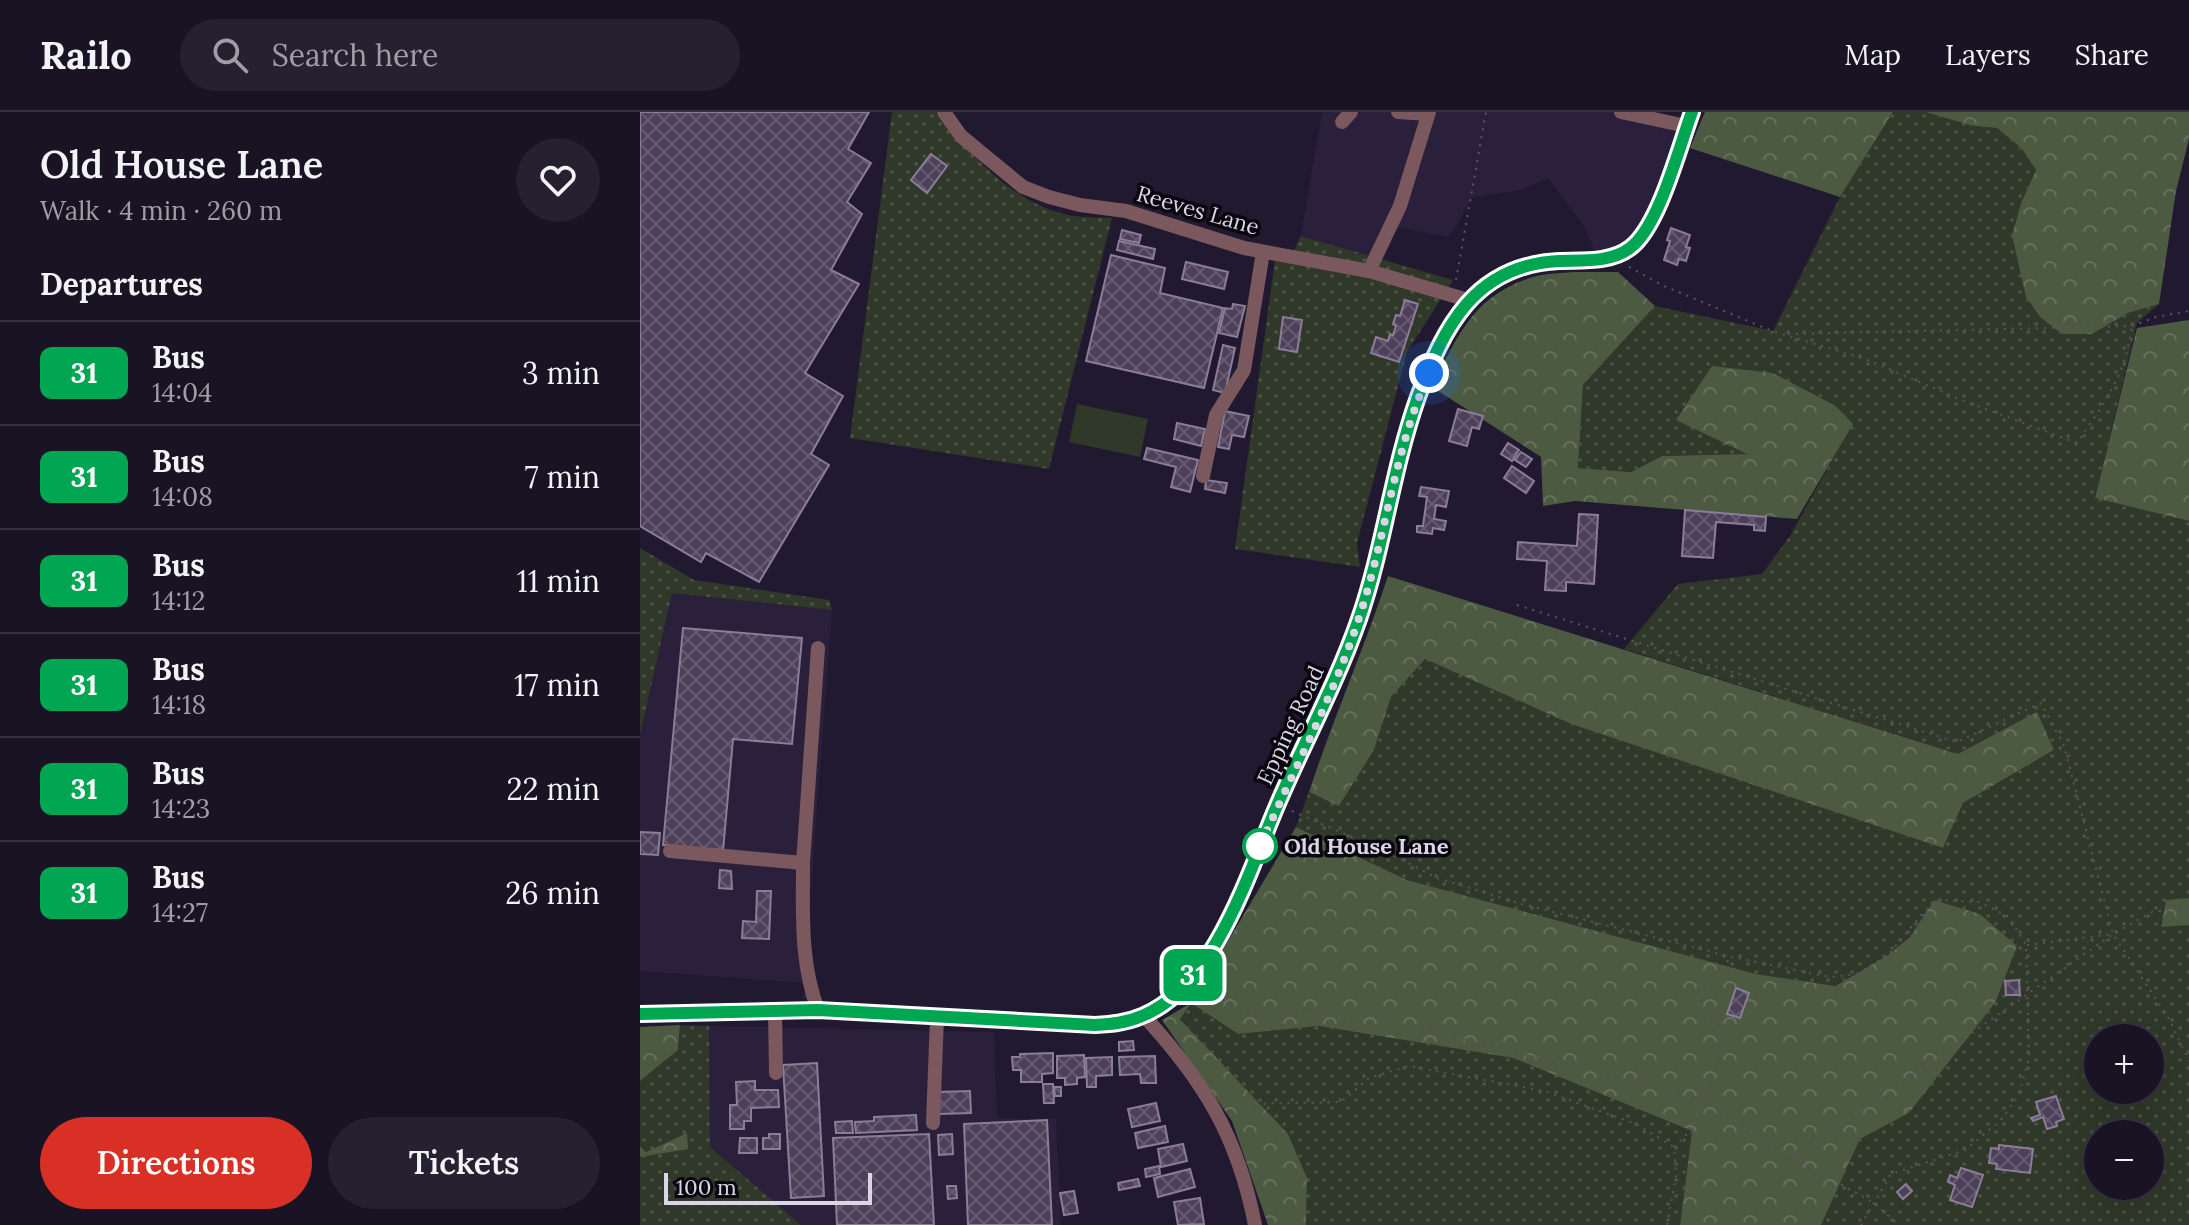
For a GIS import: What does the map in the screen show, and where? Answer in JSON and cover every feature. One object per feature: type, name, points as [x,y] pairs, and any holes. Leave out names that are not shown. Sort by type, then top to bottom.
[{"type":"main road","points":[[1614,256],[1630,248],[1652,220],[1689,119]]},
{"type":"main road","name":"Epping Road","points":[[640,1014],[818,1010],[1095,1025],[1122,1023],[1144,1016],[1168,1001],[1213,950],[1329,698],[1359,618],[1378,555],[1401,452],[1419,396],[1453,322],[1460,297],[1505,272],[1526,265],[1614,256]]},
{"type":"street","name":"Reeves Lane","points":[[944,112],[961,136],[1023,187],[1080,205],[1126,211],[1202,237],[1263,252],[1369,271],[1460,297]]},
{"type":"street","points":[[1369,271],[1400,206],[1429,113],[1398,112]]},
{"type":"street","points":[[1621,112],[1689,119]]},
{"type":"street","points":[[1203,476],[1216,415],[1244,370],[1263,252]]},
{"type":"street","points":[[818,648],[803,863],[803,954],[808,985],[818,1010]]},
{"type":"street","points":[[670,851],[803,863]]},
{"type":"street","points":[[775,1011],[776,1073]]},
{"type":"street","points":[[1144,1016],[1184,1062],[1222,1120],[1238,1158],[1255,1225]]},
{"type":"street","points":[[933,1123],[937,1017]]},
{"type":"path","points":[[1460,297],[1486,112]]},
{"type":"path","points":[[1614,256],[1664,286],[1784,334],[1865,359],[1951,396],[2077,443],[2119,380],[2132,326]]},
{"type":"path","points":[[1784,334],[2132,326],[2156,317],[2189,311]]},
{"type":"path","points":[[1517,605],[1957,742],[2041,703],[2064,746],[2113,934],[2169,1019],[2189,1061]]},
{"type":"path","points":[[1278,804],[1437,878],[1522,904],[1732,957],[1830,977],[1857,974],[1888,955],[1934,900],[1979,902],[2009,917],[2026,945],[2029,993],[2029,1058],[2019,1095],[2000,1121],[1965,1150],[1891,1174],[1861,1225]]},
{"type":"path","points":[[1794,1158],[2113,934],[2154,911],[2189,911]]},
{"type":"path","points":[[2026,945],[2113,934]]},
{"type":"path","points":[[1667,1225],[1676,1176],[1674,1147],[1695,1126],[1720,1033],[1696,1001],[1732,957]]},
{"type":"path","points":[[1180,988],[1243,1010],[1394,1022],[1682,1094],[1874,1203],[1899,1225]]},
{"type":"path","points":[[1222,1120],[1254,1104],[1341,1102],[1369,1078],[1409,1066],[1544,1091],[1636,1124],[1674,1147]]},
{"type":"shaded area","points":[[1322,112],[1650,112],[1682,118],[1645,220],[1633,240],[1617,249],[1594,250],[1584,226],[1548,178],[1522,190],[1473,197],[1449,237],[1395,227],[1381,259],[1301,236]]},
{"type":"shaded area","points":[[672,593],[832,610],[807,941],[816,997],[803,999],[806,983],[640,971],[640,735]]},
{"type":"shaded area","points":[[709,1026],[994,1032],[997,1118],[1056,1119],[1061,1225],[801,1225],[710,1147]]},
{"type":"green space","points":[[892,112],[936,112],[994,175],[1047,209],[1068,215],[1112,218],[1049,469],[850,438]]},
{"type":"green space","points":[[1705,112],[1893,112],[1840,197],[1690,148]]},
{"type":"green space","points":[[1893,112],[1925,112],[1973,126],[1997,128],[2022,149],[2036,170],[2021,203],[2012,235],[2041,318],[2062,334],[2092,334],[2128,313],[2159,304],[2137,323],[2095,498],[2189,521],[2189,898],[2166,900],[2161,926],[2189,925],[2189,1225],[1821,1225],[1860,1139],[1909,1113],[1995,1003],[1980,914],[1934,900],[1910,937],[1888,955],[1834,986],[1755,974],[1407,880],[1296,827],[1309,792],[1339,806],[1374,750],[1391,697],[1425,659],[1571,724],[1943,848],[1963,803],[2054,750],[1958,754],[1624,649],[1678,584],[1762,574],[1790,536],[1852,424],[1836,406],[1773,373],[1749,454],[1662,456],[1631,472],[1578,468],[1583,385],[1655,306],[1773,331],[1840,197]]},
{"type":"green space","points":[[1925,112],[2189,112],[2189,139],[2176,191],[2159,304],[2128,313],[2092,334],[2062,334],[2041,318],[2026,297],[2012,235],[2021,203],[2036,170],[2022,149],[1997,128],[1973,126]]},
{"type":"green space","points":[[1301,236],[1453,280],[1407,352],[1357,543],[1360,567],[1235,549],[1275,261],[1287,263]]},
{"type":"green space","points":[[1576,272],[1618,272],[1655,306],[1583,385],[1578,468],[1631,472],[1662,456],[1747,454],[1676,420],[1712,366],[1773,373],[1836,406],[1853,424],[1797,519],[1575,501],[1543,506],[1541,457],[1432,387],[1469,320],[1495,295],[1533,277]]},
{"type":"green space","points":[[2189,320],[2189,521],[2095,498],[2137,328]]},
{"type":"green space","points":[[1077,404],[1148,419],[1140,457],[1069,442]]},
{"type":"green space","points":[[640,548],[694,580],[829,600],[832,610],[672,593],[640,735]]},
{"type":"green space","points":[[1388,576],[1958,754],[2037,712],[2054,750],[1963,803],[1943,848],[1571,724],[1425,659],[1391,697],[1374,750],[1339,806],[1309,792]]},
{"type":"green space","points":[[1296,827],[1407,880],[1756,974],[1835,986],[1888,955],[1910,937],[1934,900],[1980,914],[2017,946],[1995,1003],[1909,1113],[1860,1139],[1821,1225],[1680,1225],[1692,1131],[1513,1058],[1319,1026],[1238,1034],[1191,1003]]},
{"type":"green space","points":[[2189,898],[2189,925],[2161,927],[2166,900]]},
{"type":"green space","points":[[1191,1003],[1238,1034],[1319,1026],[1513,1058],[1692,1131],[1680,1225],[1306,1225],[1307,1178],[1225,1068],[1180,1018]]},
{"type":"green space","points":[[1191,1003],[1180,1019],[1288,1134],[1307,1178],[1306,1225],[1268,1225],[1232,1121],[1162,1020]]},
{"type":"green space","points":[[680,1025],[709,1026],[710,1147],[801,1225],[640,1225],[640,1157],[687,1133],[646,1152],[640,1146],[640,1081],[678,1050]]},
{"type":"green space","points":[[680,1025],[678,1050],[640,1081],[640,1027]]},
{"type":"green space","points":[[687,1133],[688,1149],[640,1157],[640,1146],[646,1152]]},
{"type":"building","points":[[640,112],[869,112],[848,149],[871,163],[847,202],[862,214],[831,270],[859,284],[805,373],[843,396],[811,454],[829,465],[759,582],[706,553],[701,562],[640,526]]},
{"type":"building","points":[[931,154],[947,166],[927,193],[911,180]]},
{"type":"building","points":[[1671,228],[1690,235],[1686,261],[1679,259],[1677,265],[1664,260]]},
{"type":"building","points":[[1122,230],[1141,235],[1139,243],[1120,239]]},
{"type":"building","points":[[1119,241],[1155,249],[1153,259],[1117,250]]},
{"type":"building","points":[[1111,255],[1165,268],[1160,293],[1223,308],[1204,388],[1086,361]]},
{"type":"building","points":[[1186,262],[1228,272],[1224,289],[1182,279]]},
{"type":"building","points":[[1405,300],[1418,304],[1399,362],[1371,353],[1376,337],[1388,341],[1390,334],[1393,335],[1396,315],[1400,316]]},
{"type":"building","points":[[1233,304],[1245,306],[1237,337],[1219,333],[1225,308],[1232,309]]},
{"type":"building","points":[[1283,317],[1302,320],[1297,352],[1279,349]]},
{"type":"building","points":[[1223,345],[1235,348],[1225,393],[1213,390]]},
{"type":"building","points":[[1458,409],[1483,416],[1479,429],[1472,427],[1467,446],[1449,441]]},
{"type":"building","points":[[1225,411],[1249,416],[1244,437],[1232,435],[1229,449],[1218,447]]},
{"type":"building","points":[[1177,423],[1205,429],[1201,446],[1174,439]]},
{"type":"building","points":[[1508,443],[1519,450],[1512,461],[1501,454]]},
{"type":"building","points":[[1147,448],[1198,460],[1190,492],[1171,487],[1176,467],[1144,459]]},
{"type":"building","points":[[1521,452],[1532,459],[1526,467],[1515,460]]},
{"type":"building","points":[[1512,466],[1534,481],[1526,493],[1504,478]]},
{"type":"building","points":[[1206,480],[1227,483],[1225,493],[1205,489]]},
{"type":"building","points":[[1421,487],[1449,491],[1446,507],[1436,505],[1434,519],[1446,521],[1444,530],[1433,528],[1432,534],[1417,532],[1417,526],[1423,526],[1427,497],[1419,496]]},
{"type":"building","points":[[1685,510],[1766,517],[1765,531],[1754,530],[1754,525],[1716,522],[1713,558],[1682,556]]},
{"type":"building","points":[[1579,514],[1598,515],[1594,584],[1566,582],[1566,591],[1545,590],[1547,561],[1517,559],[1518,542],[1577,546]]},
{"type":"building","points":[[683,628],[802,638],[792,744],[733,739],[723,851],[663,845]]},
{"type":"building","points":[[640,832],[660,833],[658,855],[640,854]]},
{"type":"building","points":[[720,870],[731,871],[732,889],[719,888]]},
{"type":"building","points":[[757,891],[771,891],[769,939],[742,938],[743,921],[756,922]]},
{"type":"building","points":[[2019,980],[2020,995],[2006,995],[2005,981]]},
{"type":"building","points":[[1736,988],[1749,993],[1740,1018],[1727,1014]]},
{"type":"building","points":[[1133,1041],[1134,1050],[1119,1051],[1119,1042]]},
{"type":"building","points":[[1053,1053],[1053,1073],[1042,1074],[1042,1082],[1021,1082],[1021,1070],[1013,1070],[1012,1057]]},
{"type":"building","points":[[1084,1055],[1085,1077],[1077,1078],[1077,1084],[1065,1085],[1065,1078],[1057,1078],[1057,1056]]},
{"type":"building","points":[[1155,1056],[1156,1083],[1141,1083],[1140,1074],[1120,1075],[1119,1057]]},
{"type":"building","points":[[1112,1057],[1112,1075],[1096,1076],[1096,1087],[1087,1087],[1086,1058]]},
{"type":"building","points":[[817,1063],[824,1196],[791,1198],[783,1065]]},
{"type":"building","points":[[755,1081],[755,1090],[778,1090],[779,1107],[751,1108],[751,1121],[744,1121],[744,1129],[730,1129],[730,1105],[737,1105],[736,1082]]},
{"type":"building","points":[[1043,1084],[1053,1084],[1054,1103],[1044,1103]]},
{"type":"building","points":[[1054,1087],[1061,1087],[1061,1096],[1055,1096]]},
{"type":"building","points":[[970,1091],[971,1113],[939,1114],[937,1092]]},
{"type":"building","points":[[2056,1096],[2064,1119],[2056,1122],[2057,1126],[2047,1129],[2043,1117],[2033,1121],[2031,1118],[2040,1115],[2036,1102]]},
{"type":"building","points":[[1156,1103],[1160,1121],[1132,1127],[1128,1109]]},
{"type":"building","points":[[916,1115],[917,1130],[856,1133],[855,1122],[874,1121],[874,1117]]},
{"type":"building","points":[[1047,1120],[1052,1225],[968,1225],[964,1124]]},
{"type":"building","points":[[852,1121],[853,1133],[836,1133],[835,1122]]},
{"type":"building","points":[[1165,1126],[1168,1142],[1138,1148],[1135,1133]]},
{"type":"building","points":[[769,1134],[780,1134],[780,1149],[763,1149],[763,1138],[769,1138]]},
{"type":"building","points":[[929,1134],[934,1225],[837,1225],[833,1138]]},
{"type":"building","points":[[952,1134],[953,1154],[939,1155],[938,1135]]},
{"type":"building","points":[[740,1138],[757,1138],[757,1153],[739,1153]]},
{"type":"building","points":[[1183,1144],[1187,1161],[1161,1167],[1158,1149]]},
{"type":"building","points":[[1999,1145],[2033,1149],[2030,1173],[1996,1169],[1997,1164],[1989,1163],[1991,1148],[1999,1149]]},
{"type":"building","points":[[1159,1166],[1160,1174],[1146,1177],[1145,1169]]},
{"type":"building","points":[[1961,1168],[1983,1175],[1972,1207],[1950,1200],[1955,1185],[1948,1182],[1950,1175],[1957,1178]]},
{"type":"building","points":[[1190,1169],[1195,1187],[1158,1197],[1154,1178]]},
{"type":"building","points":[[1138,1179],[1140,1186],[1119,1190],[1118,1183]]},
{"type":"building","points":[[1906,1184],[1912,1191],[1903,1199],[1897,1192]]},
{"type":"building","points":[[947,1186],[956,1186],[957,1198],[948,1199]]},
{"type":"building","points":[[1074,1191],[1078,1213],[1064,1215],[1060,1193]]},
{"type":"building","points":[[1200,1198],[1204,1224],[1178,1225],[1174,1202]]},
{"type":"bus line","name":"31","points":[[640,1014],[818,1010],[1095,1025],[1122,1023],[1144,1016],[1168,1001],[1213,950],[1329,698],[1359,618],[1378,555],[1401,452],[1419,396],[1453,322],[1468,300],[1486,283],[1505,272],[1526,265],[1600,260],[1630,248],[1652,220],[1692,112]]},
{"type":"place","name":"Old House Lane","points":[[1260,846]]},
{"type":"route","points":[[1260,846],[1255,858],[1329,698],[1359,618],[1378,555],[1401,452],[1429,373]]}]
